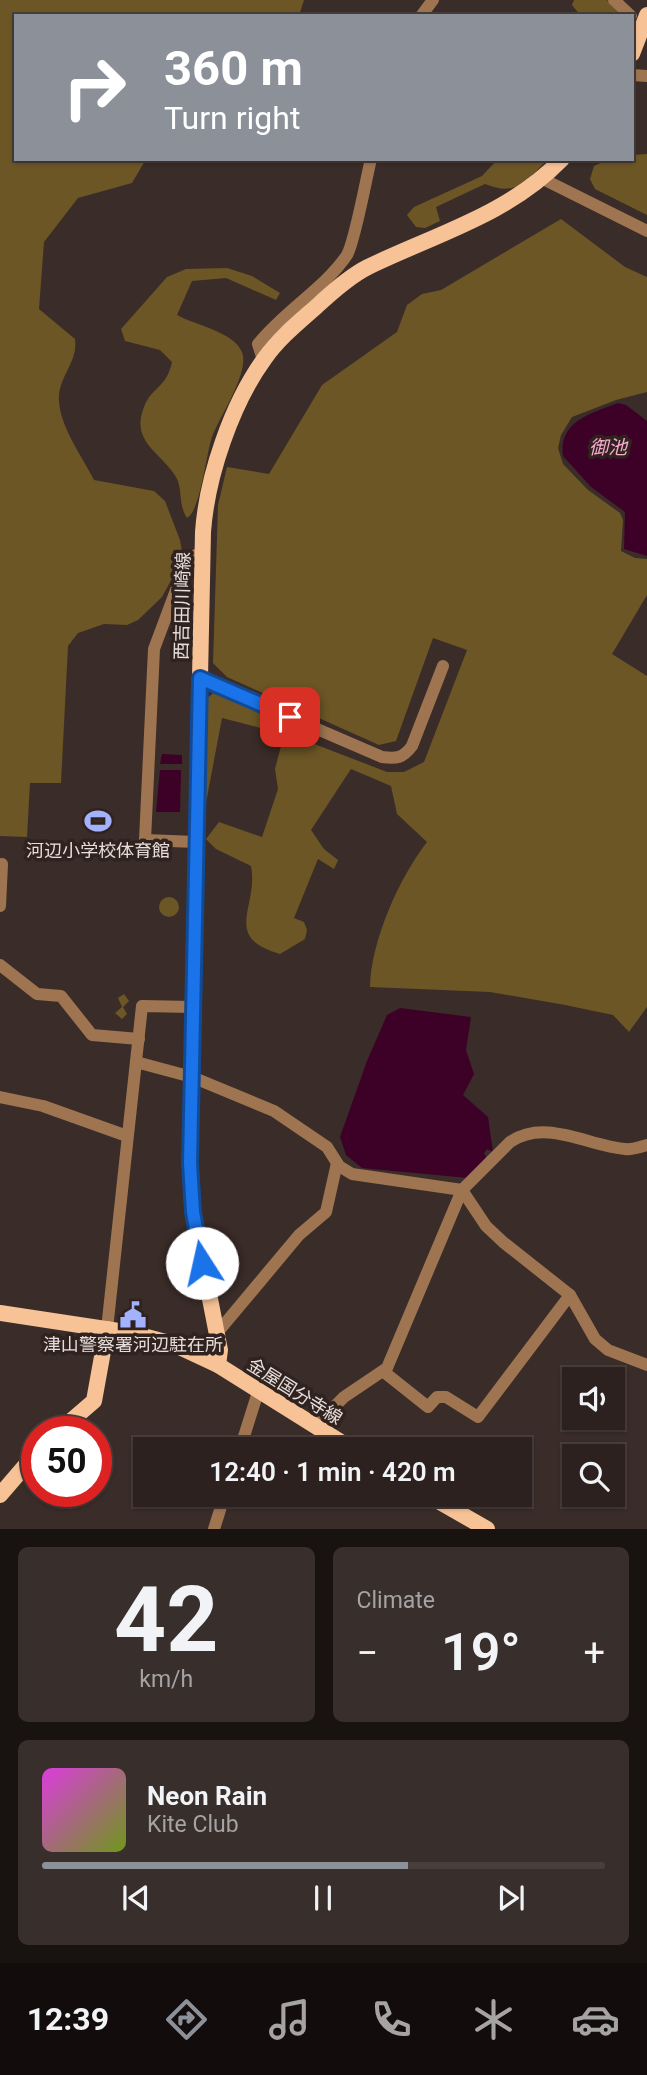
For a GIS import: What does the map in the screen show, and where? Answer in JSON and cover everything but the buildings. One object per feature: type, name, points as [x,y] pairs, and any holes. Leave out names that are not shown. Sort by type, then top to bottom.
[{"type":"main road","points":[[634,42],[638,18]]},
{"type":"main road","name":"西吉田川崎線","points":[[218,1365],[220,1350],[193,1212],[192,1077],[203,552],[205,501],[214,465],[263,360],[282,337],[365,269],[487,215],[525,193],[560,161]]},
{"type":"main road","points":[[0,1313],[107,1329],[173,1344],[218,1365]]},
{"type":"main road","points":[[77,1416],[94,1401],[107,1329]]},
{"type":"main road","name":"金屋国分寺線","points":[[218,1365],[333,1437]]},
{"type":"main road","points":[[0,1495],[21,1471]]},
{"type":"main road","points":[[449,1507],[487,1529]]},
{"type":"street","points":[[614,0],[633,14]]},
{"type":"street","points":[[263,360],[258,344],[276,321],[332,272],[348,253],[371,161]]},
{"type":"street","points":[[543,179],[647,231]]},
{"type":"street","points":[[196,842],[145,839],[155,643],[185,566],[191,557],[203,552]]},
{"type":"street","points":[[200,678],[382,757],[396,759],[405,756],[412,746],[443,666]]},
{"type":"street","points":[[0,906],[2,864]]},
{"type":"street","points":[[0,965],[37,994],[61,996],[89,1033],[139,1039]]},
{"type":"street","points":[[107,1329],[142,1006],[193,1007]]},
{"type":"street","points":[[136,1062],[192,1077],[274,1111],[327,1147],[337,1163],[360,1176],[462,1190],[486,1226],[570,1295],[590,1334],[601,1345],[647,1365]]},
{"type":"street","points":[[0,1097],[43,1106],[128,1136]]},
{"type":"street","points":[[315,1426],[344,1397],[384,1372],[462,1190],[519,1135],[553,1132],[626,1149],[647,1146]]},
{"type":"street","points":[[217,1333],[299,1235],[326,1212],[337,1163]]},
{"type":"street","points":[[384,1372],[428,1406],[437,1397],[446,1397],[478,1417],[570,1295]]},
{"type":"street","points":[[244,1437],[258,1392]]},
{"type":"street","points":[[214,1529],[221,1507]]},
{"type":"shaded area","points":[[0,0],[304,0],[300,14],[14,14],[14,161],[145,161],[132,183],[78,198],[44,242],[39,309],[75,339],[74,354],[60,387],[59,406],[71,439],[94,480],[154,491],[165,501],[180,540],[183,558],[162,597],[138,620],[127,625],[104,624],[78,633],[68,646],[61,783],[30,783],[27,837],[0,836]]},
{"type":"shaded area","points":[[574,0],[607,0],[620,14],[579,14],[572,5]]},
{"type":"shaded area","points":[[647,154],[647,215],[595,189],[590,179],[594,166],[605,161],[634,161],[634,155]]},
{"type":"shaded area","points":[[496,161],[546,161],[527,180],[513,188],[496,188],[485,184],[436,207],[440,221],[425,228],[416,227],[407,215],[414,207],[482,176]]},
{"type":"shaded area","points":[[561,219],[625,267],[647,277],[647,392],[616,400],[572,417],[561,435],[558,448],[563,464],[588,490],[620,513],[623,520],[621,551],[635,558],[647,559],[647,595],[612,654],[647,676],[647,1007],[629,1032],[613,1015],[565,1005],[490,992],[370,987],[375,950],[388,911],[406,873],[427,842],[397,814],[391,786],[351,769],[311,830],[324,849],[338,860],[334,869],[318,859],[294,918],[304,922],[307,930],[305,939],[280,954],[262,947],[252,939],[247,929],[251,866],[216,849],[206,839],[219,822],[262,837],[278,789],[275,769],[281,746],[304,740],[387,772],[404,772],[424,762],[467,650],[433,638],[396,741],[379,745],[227,677],[213,663],[218,505],[227,467],[269,474],[322,385],[397,332],[407,305],[422,294],[441,290]]},
{"type":"shaded area","points":[[227,268],[252,276],[280,293],[276,300],[226,278],[192,281],[177,315],[231,339],[242,352],[243,361],[238,382],[212,437],[196,505],[187,518],[182,508],[176,477],[149,446],[141,429],[147,400],[163,383],[172,362],[160,350],[125,341],[121,329],[167,277],[186,269]]},
{"type":"shaded area","points":[[215,692],[265,714],[267,721],[288,730],[272,731],[222,718],[202,824],[207,698]]},
{"type":"shaded area","points":[[169,897],[176,900],[179,907],[176,914],[169,917],[162,914],[159,907],[162,900]]},
{"type":"shaded area","points":[[124,994],[129,1001],[123,1007],[127,1014],[122,1019],[115,1013],[122,1007],[118,998]]},
{"type":"water","name":"御池","points":[[618,403],[626,405],[647,421],[647,556],[624,549],[625,512],[591,487],[563,456],[563,444],[571,426],[588,415]]},
{"type":"water","points":[[162,754],[182,755],[182,764],[160,764]]},
{"type":"water","points":[[160,770],[181,770],[180,812],[156,812]]},
{"type":"water","points":[[400,1008],[471,1017],[466,1050],[474,1074],[463,1095],[488,1117],[493,1152],[487,1149],[484,1153],[487,1159],[468,1178],[362,1168],[346,1155],[340,1137],[367,1061],[387,1015]]},
{"type":"place","name":"河辺小学校体育館","points":[[98,821]]},
{"type":"place","name":"津山警察署河辺駐在所","points":[[133,1315]]},
{"type":"route","points":[[202,1263],[193,1212],[190,1163],[200,678],[290,717]]}]
